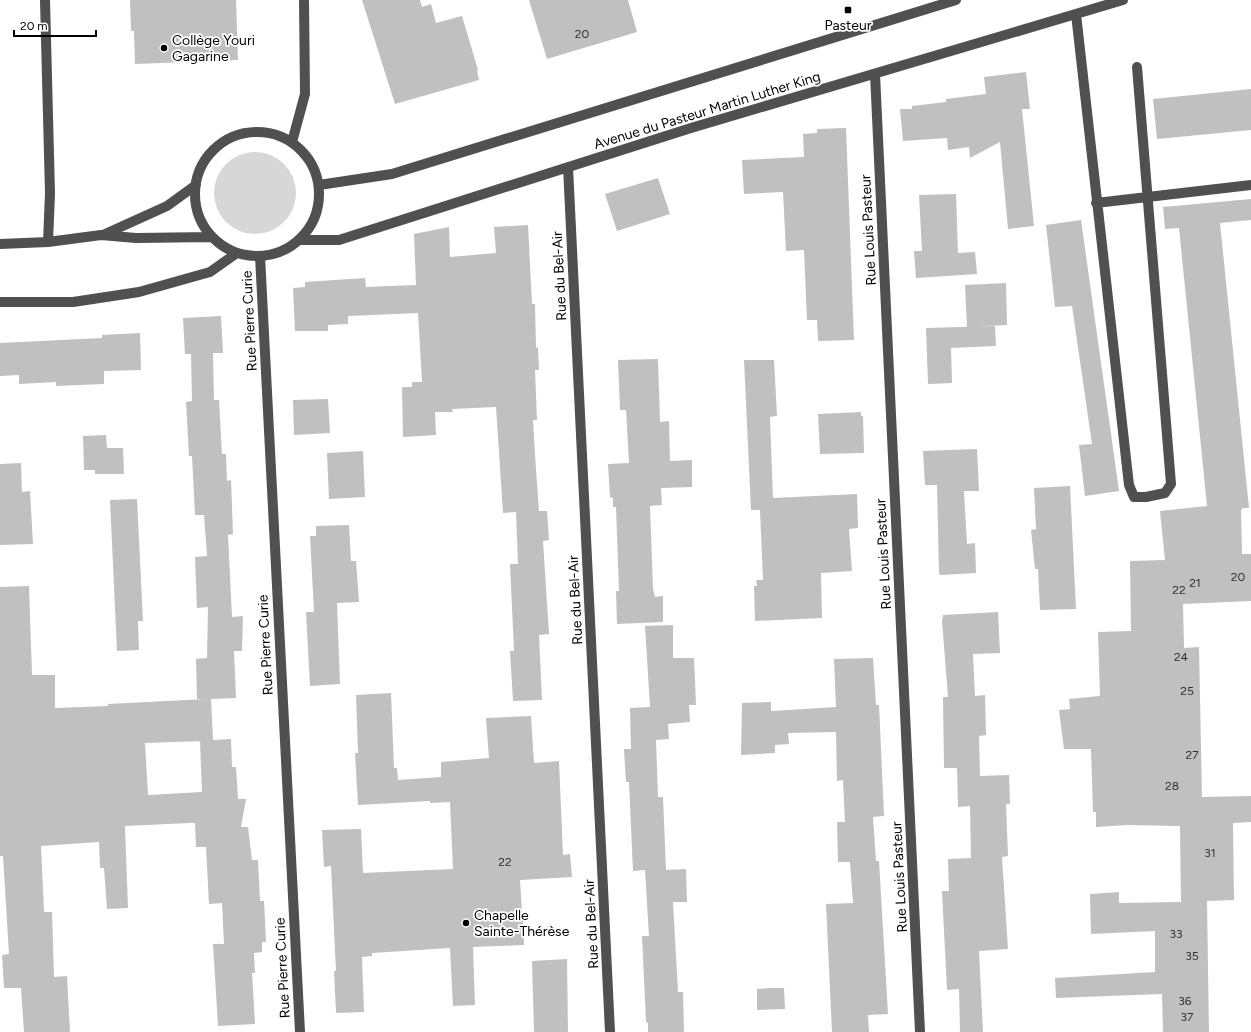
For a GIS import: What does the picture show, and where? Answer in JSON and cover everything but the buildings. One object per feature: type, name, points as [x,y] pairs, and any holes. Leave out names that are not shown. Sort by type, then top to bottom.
[{"type":"street","points":[[44,0],[50,193],[48,242]]},
{"type":"street","points":[[292,142],[305,94],[304,0]]},
{"type":"street","points":[[319,185],[392,174],[956,0]]},
{"type":"street","name":"Avenue du Pasteur Martin Luther King","points":[[299,240],[339,240],[691,128],[1122,0]]},
{"type":"street","points":[[1076,14],[1096,203],[1129,485],[1134,497],[1146,497],[1165,493],[1171,484],[1146,196],[1137,67]]},
{"type":"street","name":"Rue Louis Pasteur","points":[[875,74],[920,1032]]},
{"type":"street","points":[[258,131],[275,134],[292,142],[305,153],[311,163],[319,185],[318,205],[312,224],[299,240],[280,251],[260,256],[237,253],[224,246],[212,237],[201,221],[196,204],[196,185],[201,168],[210,153],[224,141],[240,134],[258,131]]},
{"type":"street","name":"Rue du Bel-Air","points":[[568,167],[610,1032]]},
{"type":"street","points":[[101,235],[167,206],[196,185]]},
{"type":"street","points":[[1096,203],[1251,185]]},
{"type":"street","points":[[0,244],[48,242],[101,235],[136,238],[212,237]]},
{"type":"street","points":[[0,302],[73,302],[139,292],[210,272],[237,253]]},
{"type":"street","name":"Rue Pierre Curie","points":[[260,256],[300,1032]]},
{"type":"shaded area","points":[[247,152],[263,152],[278,159],[289,170],[296,185],[296,201],[293,209],[284,222],[271,231],[263,234],[247,234],[232,227],[221,216],[214,201],[214,185],[221,170],[232,159]]},
{"type":"place","name":"Pasteur","points":[[848,10]]},
{"type":"place","name":"Collège Youri Gagarine","points":[[164,48]]},
{"type":"place","name":"Chapelle Sainte-Thérèse","points":[[466,923]]}]
